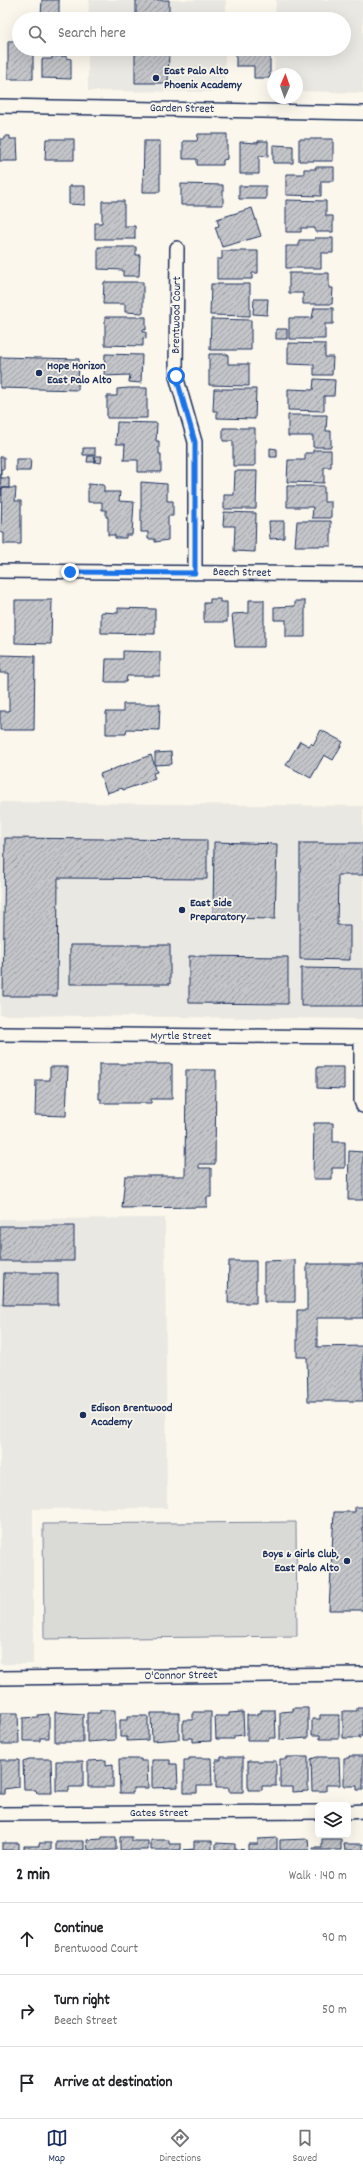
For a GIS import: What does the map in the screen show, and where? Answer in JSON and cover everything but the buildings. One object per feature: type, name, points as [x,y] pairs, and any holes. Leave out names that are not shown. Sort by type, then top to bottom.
[{"type":"street","name":"Garden Street","points":[[0,106],[363,113]]},
{"type":"street","name":"Brentwood Court","points":[[177,248],[176,376],[195,442],[195,573]]},
{"type":"street","name":"Beech Street","points":[[0,571],[363,574]]},
{"type":"street","name":"Myrtle Street","points":[[0,1034],[362,1037]]},
{"type":"street","points":[[362,1037],[361,1101],[363,1106]]},
{"type":"street","name":"O'Connor Street","points":[[0,1678],[363,1674]]},
{"type":"street","name":"Gates Street","points":[[0,1814],[315,1812]]},
{"type":"street","points":[[351,1812],[363,1812]]},
{"type":"shaded area","points":[[89,0],[226,0],[226,12],[88,12]]},
{"type":"shaded area","name":"East Palo Alto Phoenix Academy","points":[[276,0],[363,0],[363,93],[303,91],[303,68],[274,68],[275,56],[351,56],[351,12],[275,12]]},
{"type":"shaded area","name":"East Palo Alto Phoenix Academy","points":[[88,56],[225,56],[224,92],[88,91]]},
{"type":"shaded area","name":"East Side Preparatory","points":[[0,802],[363,806],[363,1019],[0,1015]]},
{"type":"shaded area","name":"Edison Brentwood Academy","points":[[165,1218],[167,1508],[33,1509],[33,1664],[0,1664],[0,1219]]},
{"type":"shaded area","points":[[296,1522],[297,1636],[44,1639],[43,1524]]},
{"type":"place","name":"East Palo Alto Phoenix Academy","points":[[156,78]]},
{"type":"place","name":"Hope Horizon East Palo Alto","points":[[39,373]]},
{"type":"place","name":"East Side Preparatory","points":[[182,910]]},
{"type":"place","name":"Edison Brentwood Academy","points":[[83,1415]]},
{"type":"place","name":"Boys & Girls Club, East Palo Alto","points":[[347,1561]]},
{"type":"route","points":[[70,572],[195,573],[195,442],[176,376]]}]
